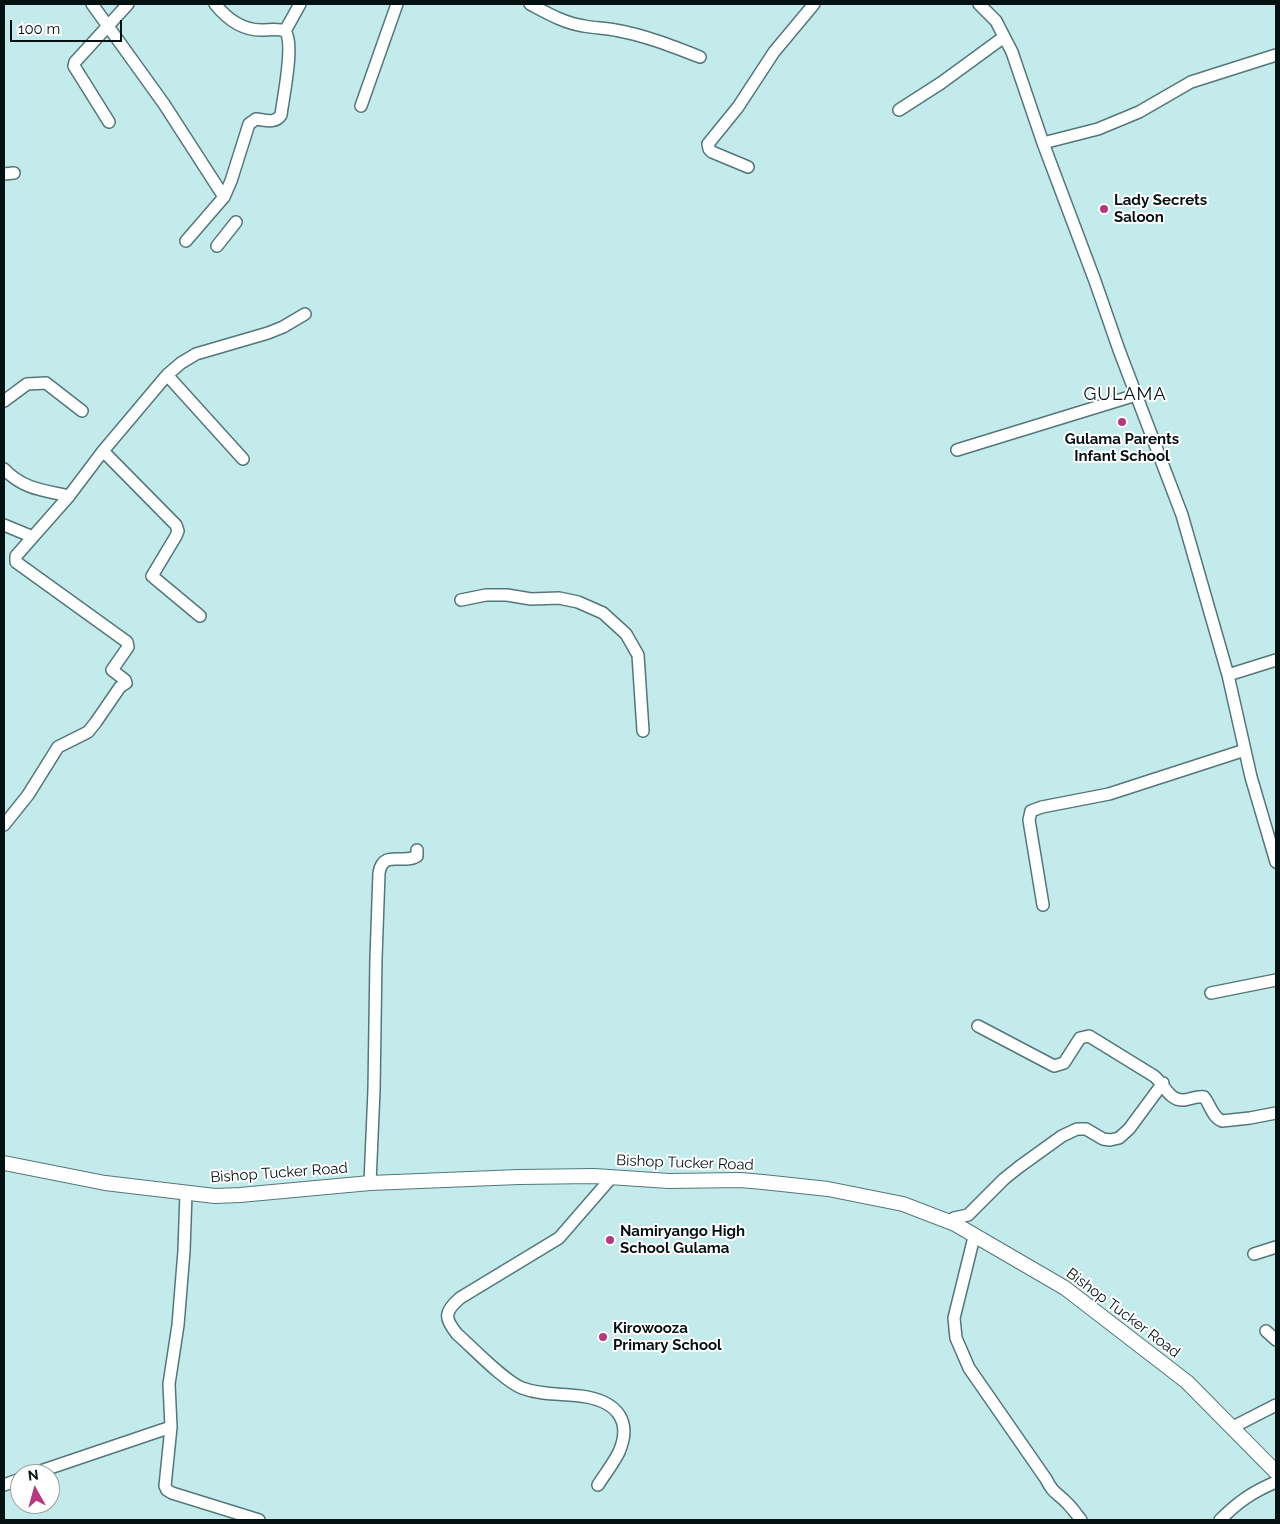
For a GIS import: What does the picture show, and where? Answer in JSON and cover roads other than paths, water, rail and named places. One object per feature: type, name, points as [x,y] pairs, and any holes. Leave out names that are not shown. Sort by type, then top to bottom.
[{"type":"main road","name":"Bishop Tucker Road","points":[[4,1163],[105,1183],[215,1196],[370,1183],[519,1177],[612,1177],[669,1181],[740,1180],[828,1189],[903,1204],[955,1224],[1065,1288],[1187,1382],[1276,1472]]},
{"type":"street","points":[[92,4],[164,104],[224,197]]},
{"type":"street","points":[[109,122],[74,66],[75,62],[128,4]]},
{"type":"street","points":[[215,4],[223,13],[242,27],[252,30],[285,31]]},
{"type":"street","points":[[285,31],[300,4]]},
{"type":"street","points":[[361,106],[397,4]]},
{"type":"street","points":[[530,4],[563,20],[583,26],[614,30],[659,40],[700,57]]},
{"type":"street","points":[[748,167],[712,152],[708,144],[738,107],[774,52],[814,4]]},
{"type":"street","points":[[979,4],[996,21],[1012,52],[1136,395],[1182,514],[1228,675],[1244,750],[1276,862]]},
{"type":"street","points":[[186,242],[224,197],[231,182],[249,124],[256,119],[273,121],[281,115],[288,67],[289,41],[285,31]]},
{"type":"street","points":[[899,110],[941,84],[1004,37]]},
{"type":"street","points":[[1043,142],[1098,129],[1139,112],[1191,82],[1276,55]]},
{"type":"street","points":[[217,246],[236,222]]},
{"type":"street","points":[[4,825],[28,795],[58,747],[88,732],[120,687],[126,683],[125,680],[112,670],[128,647],[127,642],[16,562],[16,556],[69,496],[166,374],[181,362],[196,354],[268,333],[283,327],[305,314]]},
{"type":"street","points":[[166,374],[243,459]]},
{"type":"street","points":[[4,401],[27,384],[46,383],[82,411]]},
{"type":"street","points":[[957,450],[1136,395]]},
{"type":"street","points":[[103,451],[176,525],[178,531],[176,536],[152,576],[200,616]]},
{"type":"street","points":[[4,469],[15,480],[25,485],[69,496]]},
{"type":"street","points":[[4,525],[33,537]]},
{"type":"street","points":[[461,600],[507,595],[532,599],[559,598],[578,602],[603,613],[626,634],[638,655],[643,731]]},
{"type":"street","points":[[1228,675],[1276,660]]},
{"type":"street","points":[[1042,905],[1029,820],[1031,811],[1042,807],[1109,794],[1244,750]]},
{"type":"street","points":[[370,1183],[379,873],[381,864],[384,861],[388,859],[413,858],[417,856],[417,850]]},
{"type":"street","points":[[1211,993],[1276,980]]},
{"type":"street","points":[[978,1026],[1054,1066],[1064,1063],[1080,1038],[1089,1036],[1154,1076],[1163,1083],[1176,1100],[1204,1097],[1214,1115],[1222,1121],[1250,1118],[1276,1112]]},
{"type":"street","points":[[954,1218],[968,1214],[1004,1178],[1062,1136],[1077,1129],[1086,1129],[1103,1139],[1119,1138],[1129,1129],[1163,1083]]},
{"type":"street","points":[[598,1485],[618,1454],[623,1441],[624,1429],[621,1418],[615,1408],[588,1397],[532,1391],[513,1384],[457,1334],[447,1318],[447,1312],[460,1298],[559,1238],[612,1177]]},
{"type":"street","points":[[186,1193],[184,1251],[178,1325],[169,1384],[171,1428],[165,1483],[167,1490],[259,1520]]},
{"type":"street","points":[[974,1236],[954,1318],[956,1338],[969,1368],[1046,1478],[1051,1489],[1066,1501],[1082,1520]]},
{"type":"street","points":[[1254,1254],[1276,1247]]},
{"type":"street","points":[[1266,1331],[1276,1340]]},
{"type":"street","points":[[1233,1427],[1276,1405]]},
{"type":"street","points":[[60,1465],[171,1428]]},
{"type":"street","points":[[1220,1520],[1240,1501],[1256,1490],[1276,1482]]},
{"type":"place","name":"Lady Secrets Saloon","points":[[1104,209]]},
{"type":"place","name":"Gulama Parents Infant School","points":[[1122,422]]},
{"type":"place","name":"Namiryango High School Gulama","points":[[610,1240]]},
{"type":"place","name":"Kirowooza Primary School","points":[[603,1337]]},
{"type":"district","name":"GULAMA","points":[[1125,395]]}]
